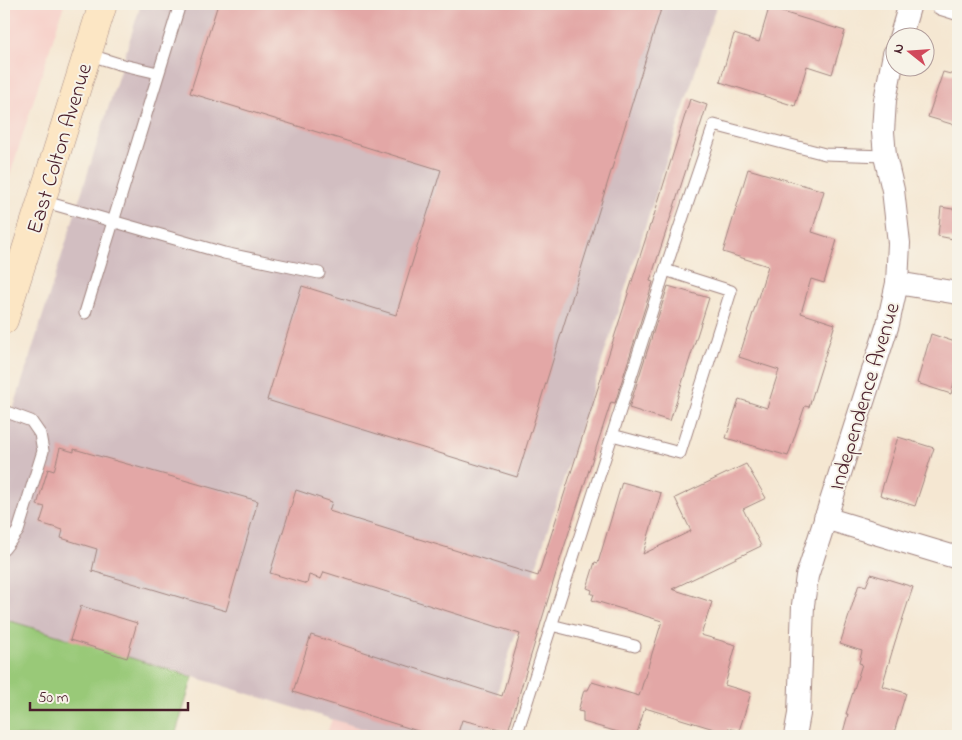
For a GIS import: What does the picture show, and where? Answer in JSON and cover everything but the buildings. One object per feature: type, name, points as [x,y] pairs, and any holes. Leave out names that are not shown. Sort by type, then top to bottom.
[{"type":"street","name":"East Colton Avenue","points":[[4,320],[103,4]]},
{"type":"street","points":[[903,28],[910,4]]},
{"type":"street","points":[[942,4],[958,9]]},
{"type":"street","name":"Independence Avenue","points":[[795,736],[799,714],[803,604],[807,576],[888,324],[897,283],[900,243],[893,190],[885,156],[884,132],[885,100],[889,78]]},
{"type":"street","points":[[897,283],[958,293]]},
{"type":"street","points":[[825,518],[958,558]]},
{"type":"lane","points":[[85,312],[180,4]]},
{"type":"lane","points":[[87,54],[158,73]]},
{"type":"lane","points":[[520,735],[551,625],[714,125],[825,154],[885,156]]},
{"type":"lane","points":[[42,201],[224,253],[319,272]]},
{"type":"lane","points":[[612,435],[680,453],[731,291],[666,270]]},
{"type":"lane","points":[[4,411],[31,421],[40,434],[43,450],[18,531],[4,549]]},
{"type":"lane","points":[[551,625],[635,646]]},
{"type":"shaded area","points":[[4,4],[64,4],[4,194]]},
{"type":"shaded area","points":[[141,4],[717,4],[543,544],[484,736],[387,736],[4,619],[4,439]]},
{"type":"shaded area","points":[[332,719],[387,736],[326,736]]},
{"type":"green space","points":[[4,619],[193,677],[175,736],[4,736]]}]
